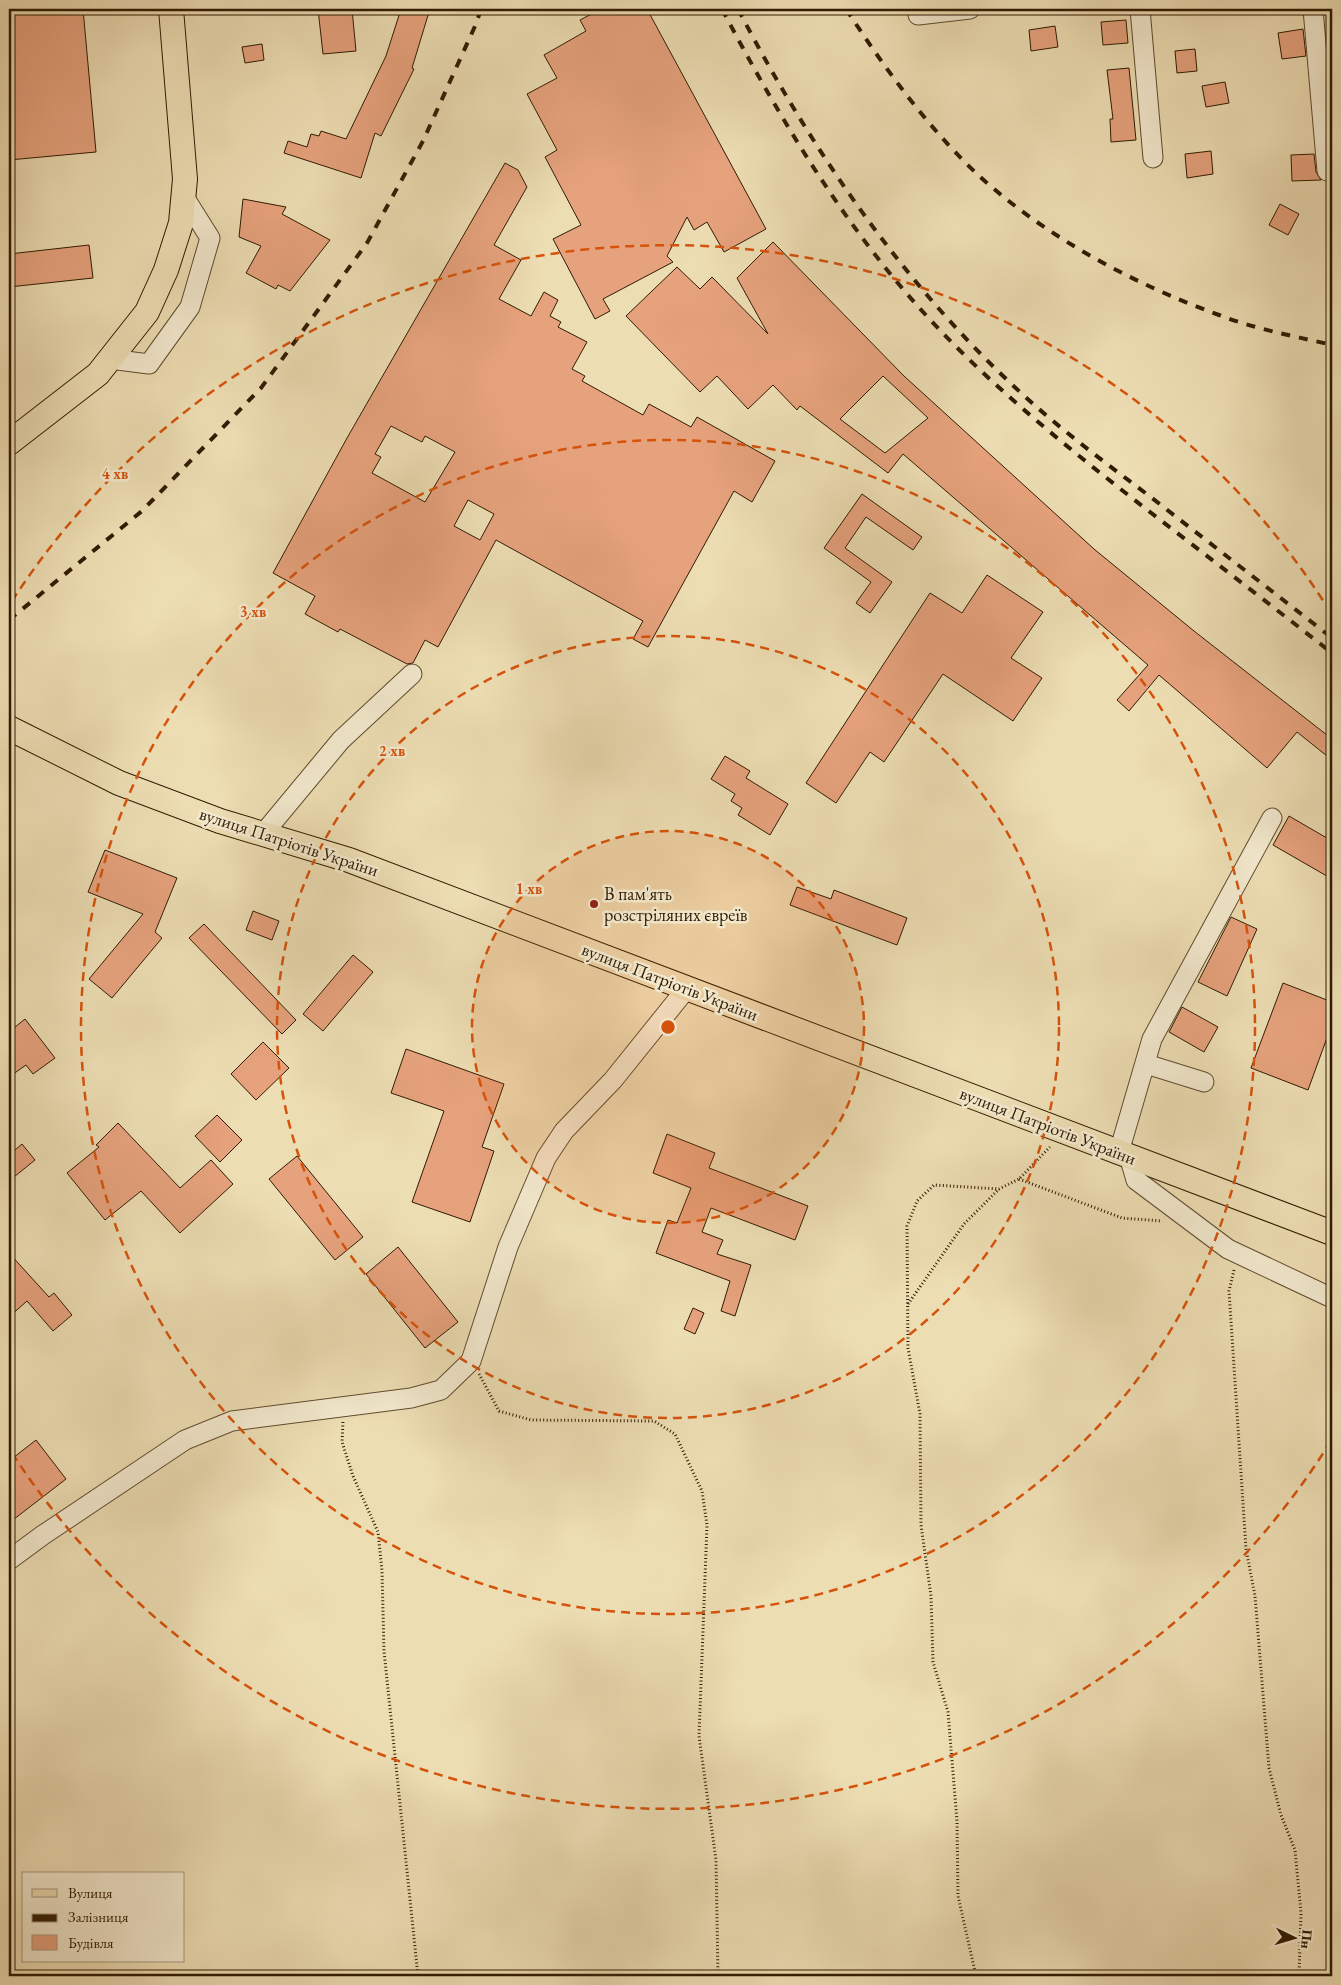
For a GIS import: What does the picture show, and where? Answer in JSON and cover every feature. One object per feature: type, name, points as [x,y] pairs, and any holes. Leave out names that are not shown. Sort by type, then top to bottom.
[{"type":"main road","points":[[9,443],[98,374],[147,312],[166,270],[181,224],[185,179],[171,9]]},
{"type":"main road","name":"вулиця Патріотів України","points":[[9,728],[119,783],[220,821],[349,860],[1332,1234]]},
{"type":"street","points":[[918,15],[970,9]]},
{"type":"street","points":[[1140,9],[1153,158]]},
{"type":"street","points":[[1313,9],[1327,172]]},
{"type":"street","points":[[110,359],[149,364],[190,307],[210,238],[183,195]]},
{"type":"street","points":[[263,834],[341,740],[412,674]]},
{"type":"street","points":[[1272,818],[1152,1039],[1124,1154],[1136,1180],[1228,1249],[1332,1298]]},
{"type":"street","points":[[9,1560],[185,1440],[232,1421],[411,1398],[441,1390],[471,1361],[508,1247],[546,1158],[564,1131],[613,1080],[686,988]]},
{"type":"street","points":[[1146,1064],[1204,1082]]},
{"type":"path","points":[[908,1304],[964,1224],[999,1189],[1019,1179],[1064,1132]]},
{"type":"path","points":[[1019,1179],[1122,1218],[1153,1221],[1187,1218]]},
{"type":"path","points":[[976,1976],[958,1896],[957,1821],[948,1712],[933,1662],[931,1596],[922,1525],[920,1414],[908,1348],[907,1226],[917,1202],[934,1185],[999,1189]]},
{"type":"path","points":[[1238,1253],[1229,1291],[1246,1549],[1255,1596],[1269,1768],[1281,1814],[1295,1850],[1301,1913],[1299,1976]]},
{"type":"path","points":[[471,1361],[499,1410],[531,1420],[654,1421],[675,1434],[702,1491],[707,1525],[699,1736],[716,1860],[718,1976]]},
{"type":"path","points":[[343,1407],[342,1442],[353,1476],[378,1532],[382,1572],[384,1651],[418,1976]]},
{"type":"building","points":[[9,9],[83,9],[96,152],[9,160]]},
{"type":"building","points":[[318,9],[352,9],[356,51],[323,54]]},
{"type":"building","points":[[401,9],[420,9],[429,12],[412,68],[414,69],[381,136],[375,133],[361,178],[284,153],[288,141],[307,147],[311,134],[319,136],[321,131],[346,139],[386,56]]},
{"type":"building","points":[[601,9],[647,9],[766,229],[724,252],[707,222],[694,230],[687,217],[667,256],[673,262],[603,299],[610,311],[595,319],[553,239],[581,225],[545,157],[557,150],[527,94],[557,78],[544,55],[586,31],[580,20]]},
{"type":"building","points":[[1126,20],[1128,43],[1103,45],[1101,22]]},
{"type":"building","points":[[1055,26],[1058,47],[1031,51],[1029,30]]},
{"type":"building","points":[[1303,29],[1306,56],[1282,59],[1278,33]]},
{"type":"building","points":[[262,44],[264,60],[245,63],[242,47]]},
{"type":"building","points":[[1195,49],[1197,71],[1177,73],[1175,51]]},
{"type":"building","points":[[1129,68],[1136,140],[1111,142],[1110,119],[1113,119],[1107,70]]},
{"type":"building","points":[[1225,82],[1229,103],[1206,107],[1202,86]]},
{"type":"building","points":[[1211,151],[1213,174],[1187,178],[1185,154]]},
{"type":"building","points":[[1314,154],[1316,172],[1321,180],[1292,181],[1291,155]]},
{"type":"building","points":[[505,163],[518,170],[527,187],[494,245],[521,260],[499,299],[531,316],[544,292],[558,300],[550,316],[561,322],[558,327],[587,342],[572,369],[585,376],[582,381],[643,415],[649,404],[691,427],[697,417],[775,461],[752,502],[734,491],[648,647],[633,639],[643,621],[496,540],[438,647],[425,640],[413,663],[407,664],[340,629],[338,632],[305,614],[315,596],[273,573],[347,438]],"holes":[[[391,426],[422,442],[425,436],[455,452],[425,502],[372,473],[381,457],[375,454]],[[468,500],[494,514],[480,540],[454,526]]]},
{"type":"building","points":[[243,199],[286,207],[282,214],[330,240],[290,291],[278,285],[276,289],[246,273],[261,246],[239,237]]},
{"type":"building","points":[[1280,204],[1299,214],[1288,235],[1269,225]]},
{"type":"building","points":[[773,242],[904,376],[1094,549],[1194,631],[1332,739],[1332,760],[1297,732],[1267,768],[1159,675],[1129,711],[1117,700],[1148,665],[903,454],[888,473],[800,406],[797,410],[773,385],[748,409],[717,376],[700,392],[626,316],[677,267],[700,289],[712,277],[768,334],[737,278]],"holes":[[[883,376],[928,418],[885,453],[840,419]]]},
{"type":"building","points":[[89,245],[93,278],[9,287],[9,254]]},
{"type":"building","points":[[862,494],[922,537],[913,550],[866,517],[845,548],[892,582],[870,613],[856,603],[871,582],[824,548]]},
{"type":"building","points":[[987,575],[1043,612],[1011,658],[1042,678],[1013,721],[943,674],[884,762],[870,752],[836,803],[806,783],[930,593],[962,613]]},
{"type":"building","points":[[725,756],[750,771],[746,778],[788,804],[770,835],[738,815],[742,808],[731,801],[735,794],[711,779]]},
{"type":"building","points":[[1289,816],[1332,841],[1332,879],[1273,845]]},
{"type":"building","points":[[105,850],[177,878],[155,932],[162,938],[112,998],[89,979],[143,914],[88,892]]},
{"type":"building","points":[[797,887],[831,899],[834,890],[907,918],[897,945],[790,905]]},
{"type":"building","points":[[253,911],[279,921],[272,940],[246,930]]},
{"type":"building","points":[[1231,917],[1257,929],[1227,996],[1198,982]]},
{"type":"building","points":[[204,924],[296,1020],[282,1034],[189,938]]},
{"type":"building","points":[[353,955],[373,972],[323,1031],[303,1014]]},
{"type":"building","points":[[1283,983],[1332,1002],[1332,1024],[1308,1090],[1251,1068]]},
{"type":"building","points":[[1182,1007],[1218,1027],[1204,1052],[1169,1032]]},
{"type":"building","points":[[25,1019],[55,1058],[33,1074],[26,1065],[9,1077],[9,1054],[14,1050],[9,1043],[9,1032]]},
{"type":"building","points":[[263,1042],[289,1068],[256,1100],[231,1074]]},
{"type":"building","points":[[406,1049],[504,1084],[482,1147],[494,1151],[470,1222],[412,1202],[444,1111],[391,1093]]},
{"type":"building","points":[[217,1115],[242,1140],[220,1162],[195,1136]]},
{"type":"building","points":[[118,1123],[180,1188],[211,1160],[233,1184],[180,1233],[141,1191],[105,1220],[67,1173],[99,1147],[96,1145]]},
{"type":"building","points":[[667,1134],[715,1153],[709,1168],[808,1206],[795,1240],[711,1208],[702,1232],[723,1240],[717,1254],[751,1265],[735,1316],[721,1311],[730,1281],[656,1253],[668,1220],[677,1223],[691,1188],[653,1173]]},
{"type":"building","points":[[22,1144],[35,1160],[9,1181],[9,1155]]},
{"type":"building","points":[[297,1156],[363,1237],[335,1260],[269,1179]]},
{"type":"building","points":[[398,1247],[458,1322],[425,1348],[366,1274]]},
{"type":"building","points":[[9,1253],[49,1297],[54,1293],[72,1315],[53,1331],[27,1301],[9,1317]]},
{"type":"building","points":[[693,1308],[704,1313],[695,1334],[684,1329]]},
{"type":"building","points":[[36,1440],[66,1479],[9,1523],[9,1461]]},
{"type":"railway","points":[[9,620],[142,511],[261,388],[367,243],[423,141],[481,9]]},
{"type":"railway","points":[[722,9],[781,115],[824,184],[872,250],[925,314],[985,375],[1050,432],[1116,486],[1332,653]]},
{"type":"railway","points":[[738,9],[798,116],[831,168],[867,219],[904,268],[986,360],[1031,402],[1075,439],[1332,638]]},
{"type":"railway","points":[[846,9],[890,73],[922,115],[975,172],[1029,217],[1059,237],[1122,273],[1187,303],[1246,324],[1332,345]]},
{"type":"place","name":"В пам'ять розстріляних євреїв","points":[[594,904]]}]
